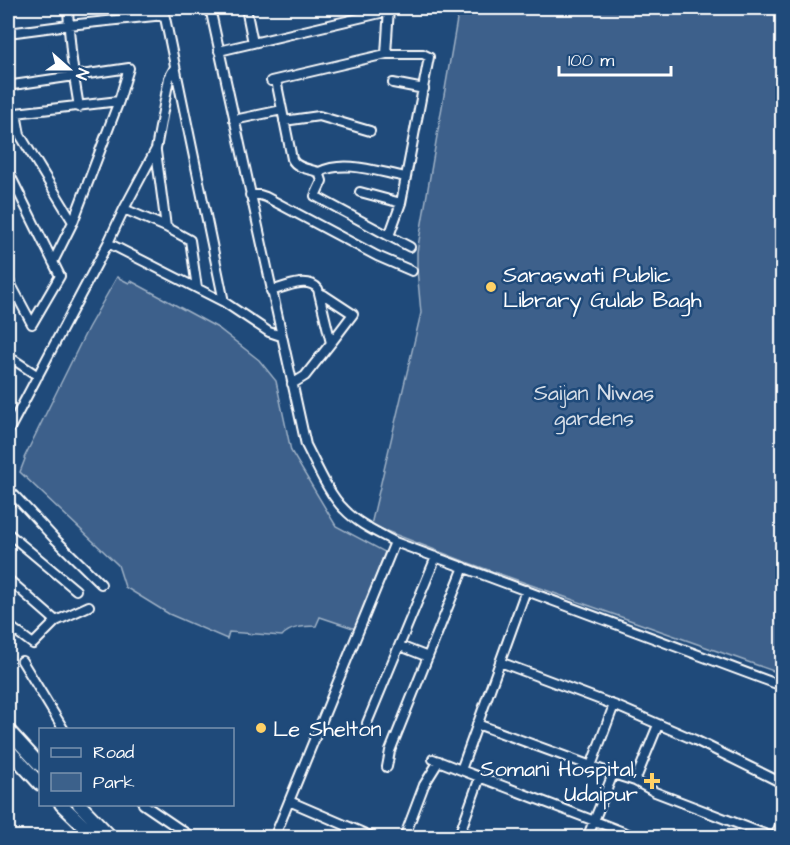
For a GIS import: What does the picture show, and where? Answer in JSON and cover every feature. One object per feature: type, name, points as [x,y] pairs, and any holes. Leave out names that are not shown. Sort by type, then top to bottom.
[{"type":"main road","points":[[8,730],[39,764]]},
{"type":"main road","points":[[8,749],[39,783]]},
{"type":"main road","points":[[63,806],[96,837]]},
{"type":"main road","points":[[81,806],[112,837]]},
{"type":"street","points":[[69,8],[73,76],[79,107]]},
{"type":"street","points":[[210,8],[306,445],[333,496],[342,508],[353,518],[395,542],[783,686]]},
{"type":"street","points":[[246,8],[253,43]]},
{"type":"street","points":[[219,51],[389,9],[386,54]]},
{"type":"street","points":[[8,33],[164,11],[224,302]]},
{"type":"street","points":[[389,236],[401,203],[429,63],[428,56],[386,54],[273,80],[294,162],[298,166],[319,172],[328,167],[344,165],[406,177]]},
{"type":"street","points":[[166,227],[156,149],[169,78],[175,66]]},
{"type":"street","points":[[8,87],[129,68],[119,101],[73,222],[53,262]]},
{"type":"street","points":[[393,83],[424,89]]},
{"type":"street","points":[[8,109],[16,113],[119,101]]},
{"type":"street","points":[[234,120],[282,110]]},
{"type":"street","points":[[16,113],[20,135],[73,222]]},
{"type":"street","points":[[284,121],[319,116],[370,131]]},
{"type":"street","points":[[8,432],[156,149]]},
{"type":"street","points":[[8,171],[60,276],[32,324],[8,279]]},
{"type":"street","points":[[319,172],[322,181],[315,196],[410,247]]},
{"type":"street","points":[[360,192],[401,203]]},
{"type":"street","points":[[250,195],[266,197],[377,256],[412,271]]},
{"type":"street","points":[[124,209],[190,240],[197,288]]},
{"type":"street","points":[[108,243],[224,302],[269,332],[281,336]]},
{"type":"street","points":[[271,291],[304,282],[314,284],[319,293],[331,343]]},
{"type":"street","points":[[292,384],[303,378],[353,314],[319,293]]},
{"type":"street","points":[[8,356],[38,376]]},
{"type":"street","points":[[8,489],[101,584]]},
{"type":"street","points":[[8,505],[15,496]]},
{"type":"street","points":[[8,533],[76,590]]},
{"type":"street","points":[[274,837],[395,542]]},
{"type":"street","points":[[367,723],[436,557]]},
{"type":"street","points":[[387,767],[390,751],[464,567]]},
{"type":"street","points":[[8,579],[56,621]]},
{"type":"street","points":[[461,770],[526,590]]},
{"type":"street","points":[[8,625],[33,644],[56,621],[89,606]]},
{"type":"street","points":[[400,646],[428,657]]},
{"type":"street","points":[[22,661],[63,728]]},
{"type":"street","points":[[500,662],[614,705],[695,740],[783,783]]},
{"type":"street","points":[[591,766],[614,705]]},
{"type":"street","points":[[477,723],[635,781],[655,792],[775,837],[783,820]]},
{"type":"street","points":[[635,781],[658,725]]},
{"type":"street","points":[[404,837],[436,760],[639,837]]},
{"type":"street","points":[[587,837],[613,774]]},
{"type":"street","points":[[477,837],[459,834],[480,777]]},
{"type":"street","points":[[288,801],[375,837]]},
{"type":"street","points":[[145,806],[193,837]]},
{"type":"green space","name":"Saijan Niwas gardens","points":[[459,8],[782,8],[782,674],[466,562],[371,525],[421,313],[417,252]]},
{"type":"green space","points":[[117,277],[129,283],[131,281],[218,328],[259,360],[276,381],[291,451],[336,526],[385,552],[356,629],[320,617],[316,626],[293,629],[282,636],[229,632],[227,639],[169,614],[125,587],[118,565],[20,472],[24,458],[88,328]]},
{"type":"place","name":"Saraswati Public Library Gulab Bagh","points":[[491,287]]},
{"type":"place","name":"Le Shelton","points":[[261,728]]},
{"type":"place","name":"Somani Hospital, Udaipur","points":[[652,781]]}]
